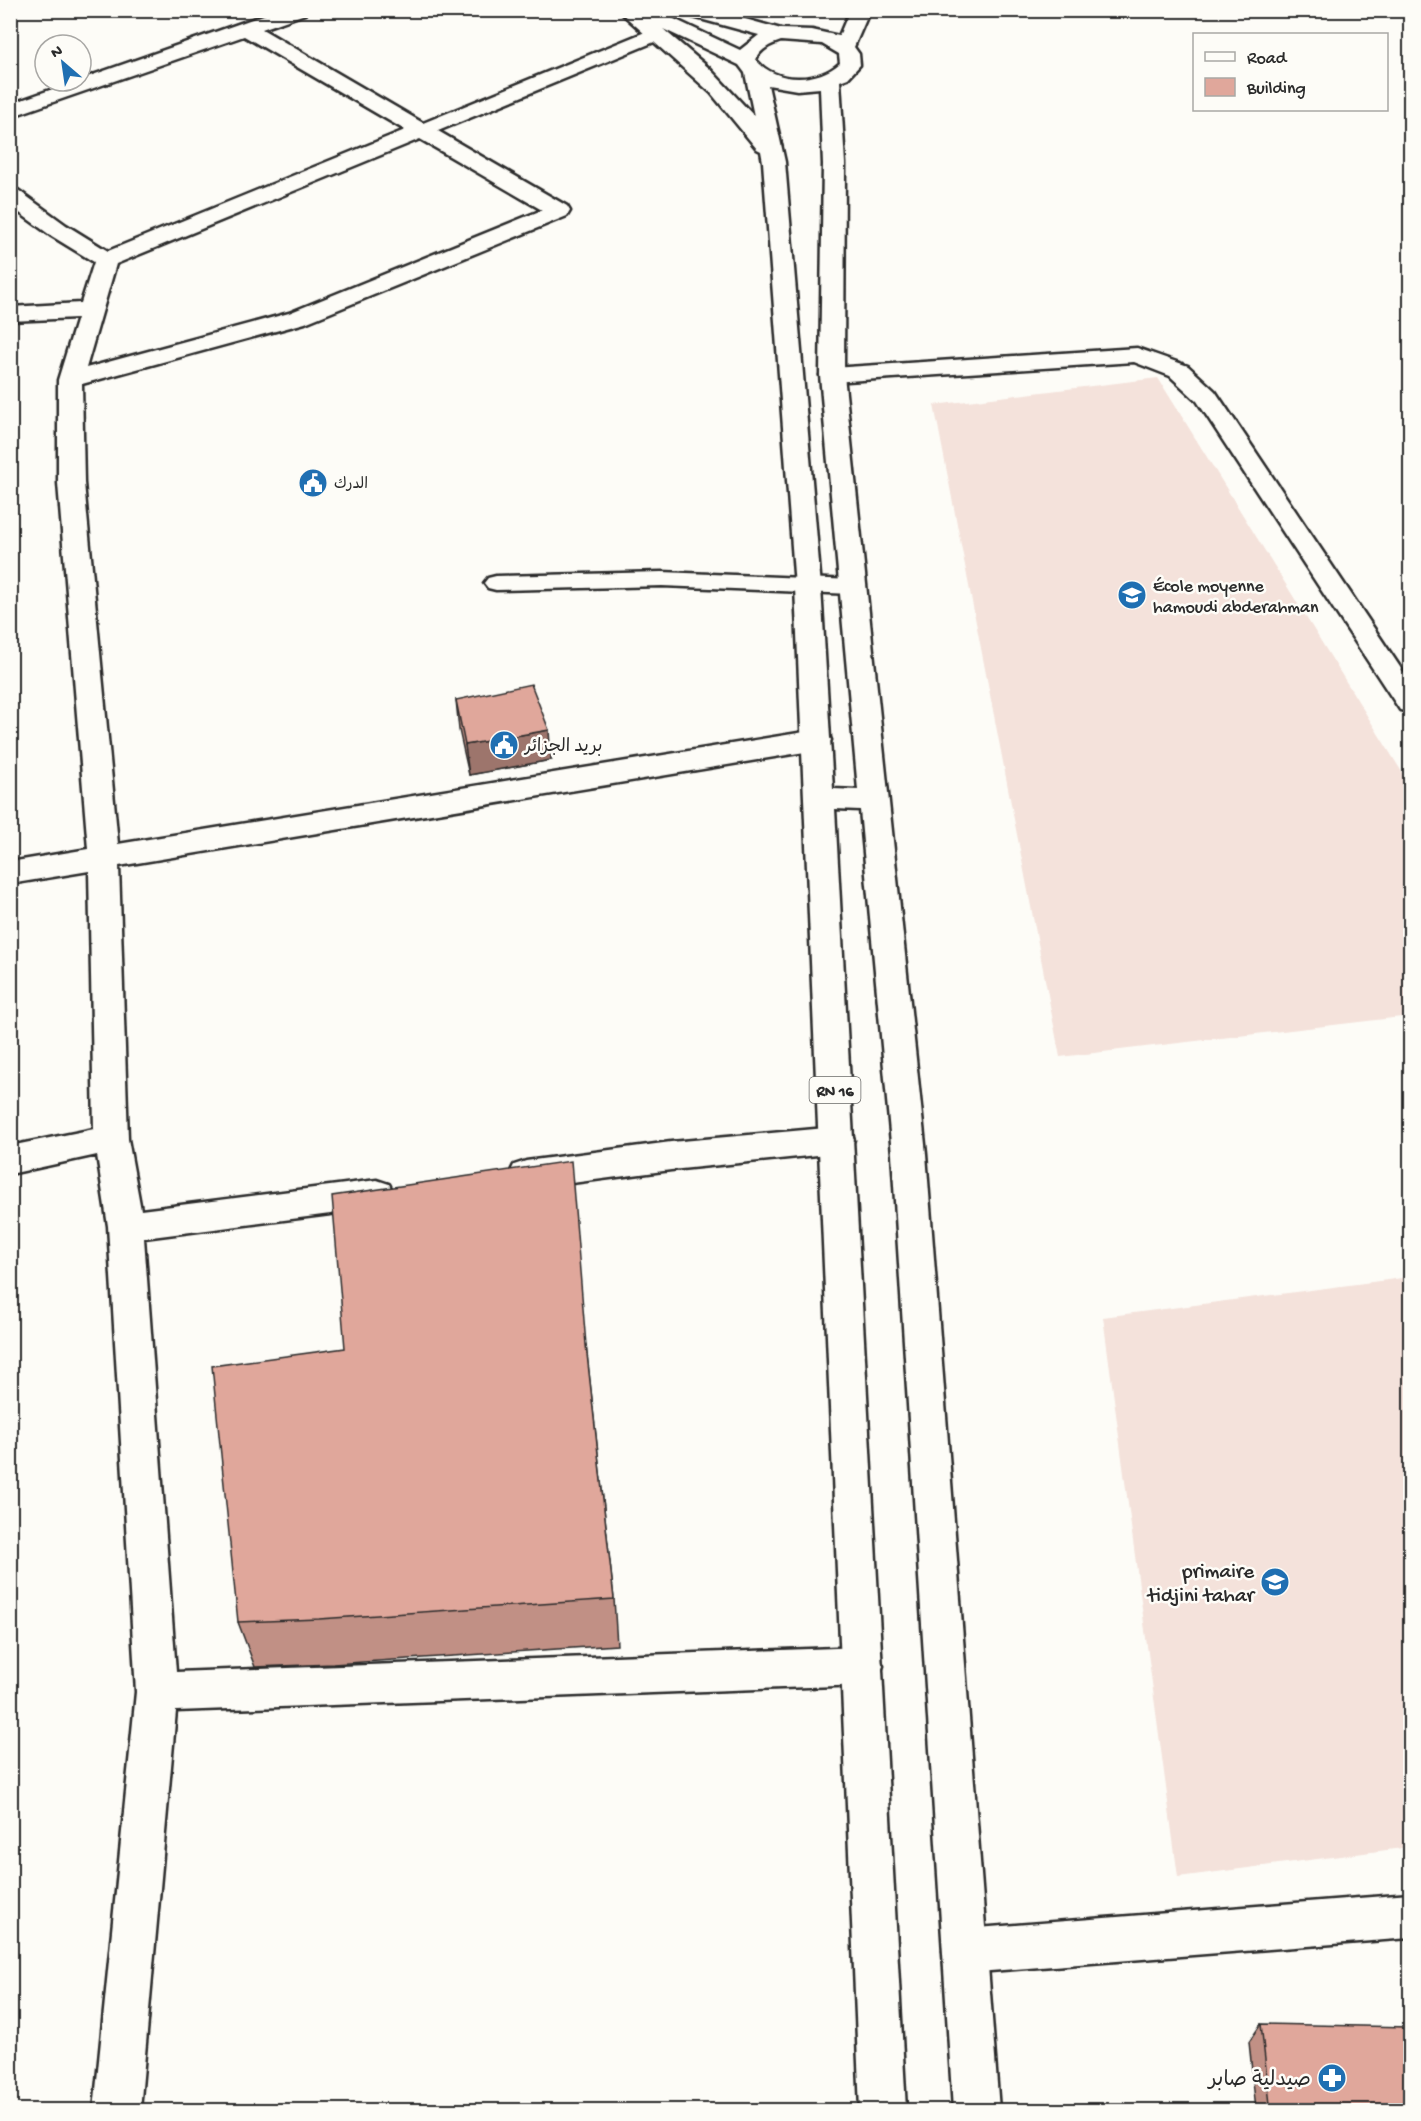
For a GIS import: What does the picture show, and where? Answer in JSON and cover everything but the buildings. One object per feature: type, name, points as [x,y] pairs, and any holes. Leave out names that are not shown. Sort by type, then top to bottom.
[{"type":"street","points":[[10,111],[298,10]]},
{"type":"street","points":[[627,10],[717,84],[739,108],[774,162]]},
{"type":"street","points":[[640,10],[677,26],[770,80],[811,83],[839,75],[850,65],[850,53],[821,37],[689,10]]},
{"type":"street","points":[[844,48],[860,10]]},
{"type":"street","points":[[70,380],[297,318],[559,211],[247,29]]},
{"type":"street","points":[[751,67],[746,55],[756,45],[786,30]]},
{"type":"street","points":[[106,260],[657,34]]},
{"type":"street","name":"RN 16","points":[[751,67],[774,162],[808,587],[863,1666],[883,2110]]},
{"type":"street","points":[[830,79],[834,164],[832,375],[909,1154],[976,2110]]},
{"type":"street","points":[[10,195],[58,230],[106,260]]},
{"type":"street","points":[[106,260],[70,380],[70,483],[104,856],[111,1138],[126,1226],[157,1692],[117,2110]]},
{"type":"street","points":[[10,314],[91,310]]},
{"type":"street","points":[[832,375],[1137,355],[1179,371],[1206,396],[1410,703]]},
{"type":"street","points":[[10,873],[817,740]]},
{"type":"street","points":[[820,799],[874,800]]},
{"type":"street","points":[[10,1160],[111,1138]]},
{"type":"street","points":[[494,1179],[671,1156],[837,1140]]},
{"type":"street","points":[[126,1226],[411,1190]]},
{"type":"street","points":[[157,1692],[863,1666]]},
{"type":"street","points":[[965,1951],[1410,1916]]},
{"type":"lane","points":[[496,583],[662,579],[808,587],[853,587]]},
{"type":"shaded area","name":"École moyenne hamoudi abderahman","points":[[1158,378],[1410,785],[1410,1016],[1060,1057],[934,405]]},
{"type":"shaded area","name":"primaire tidjini tahar","points":[[1410,1277],[1410,1847],[1178,1877],[1103,1317]]},
{"type":"place","name":"الدرك","points":[[313,483]]},
{"type":"place","name":"École moyenne hamoudi abderahman","points":[[1132,595]]},
{"type":"place","name":"بريد الجزائر","points":[[504,745]]},
{"type":"place","name":"primaire tidjini tahar","points":[[1275,1582]]},
{"type":"place","name":"صيدلية صابر","points":[[1332,2078]]}]
